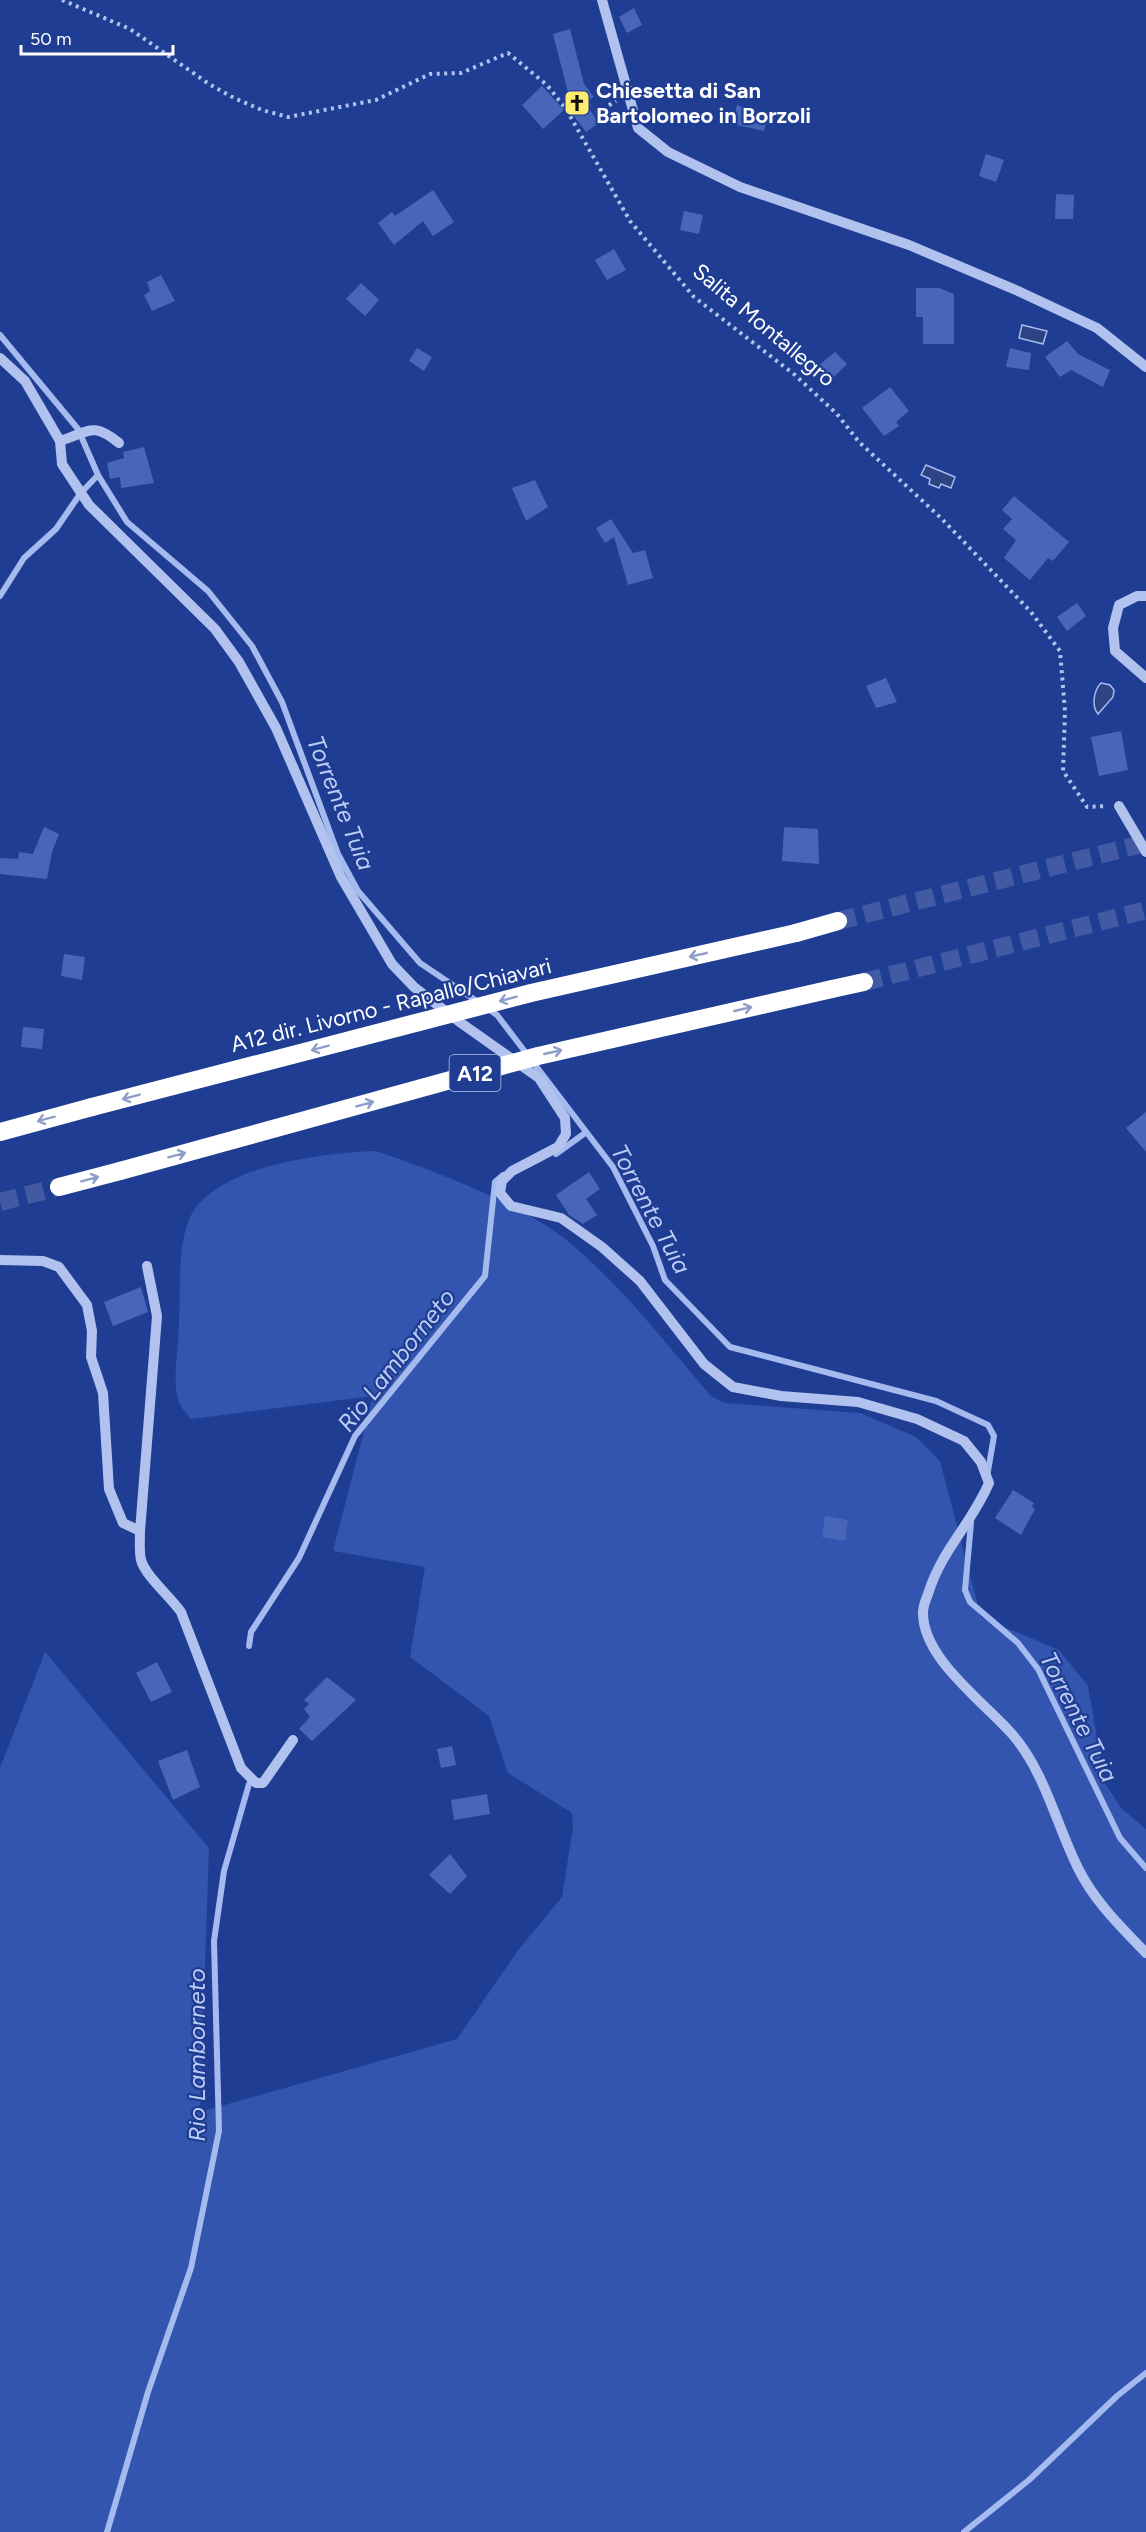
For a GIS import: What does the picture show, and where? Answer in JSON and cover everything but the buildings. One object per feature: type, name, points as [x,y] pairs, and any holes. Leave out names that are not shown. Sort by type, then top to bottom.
[{"type":"highway","name":"A12 dir. Livorno - Rapallo/Chiavari","points":[[0,1132],[531,993],[796,933],[838,921]]},
{"type":"highway","name":"A12","points":[[59,1187],[538,1056],[864,982]]},
{"type":"street","points":[[602,0],[638,128],[668,152],[740,187],[909,245],[1018,291],[1097,328],[1146,368]]},
{"type":"street","points":[[0,358],[25,381],[60,441],[62,464],[89,505],[215,629],[239,662],[276,728],[341,877],[392,964],[414,987],[451,1016],[539,1078],[565,1118],[566,1134],[558,1147],[512,1172],[502,1181],[501,1193],[512,1206],[561,1218],[602,1247],[640,1281],[704,1364],[733,1387],[781,1396],[858,1402],[917,1419],[964,1442],[981,1462],[989,1484],[980,1504],[943,1555],[923,1611],[930,1641],[953,1674],[1012,1734],[1032,1761],[1069,1849],[1089,1888],[1146,1953]]},
{"type":"street","points":[[60,441],[96,429],[104,430],[119,444]]},
{"type":"street","points":[[1146,596],[1137,596],[1119,605],[1113,628],[1115,651],[1146,678]]},
{"type":"street","points":[[1119,806],[1146,852]]},
{"type":"street","points":[[0,1260],[44,1261],[59,1267],[87,1305],[92,1331],[91,1357],[103,1393],[109,1489],[123,1523],[140,1531]]},
{"type":"street","points":[[147,1266],[157,1316],[140,1531],[141,1559],[147,1572],[170,1595],[181,1612],[219,1716],[241,1768],[255,1783],[263,1783],[293,1740]]},
{"type":"path","name":"Salita Montallegro","points":[[62,0],[130,29],[208,84],[234,98],[262,110],[288,117],[376,99],[430,74],[461,73],[508,53],[547,85],[566,108],[630,221],[694,297],[803,382],[837,414],[860,442],[941,518],[1031,612],[1060,651],[1065,711],[1063,771],[1087,807],[1119,806]]},
{"type":"path","points":[[596,113],[616,100]]},
{"type":"shaded area","points":[[1022,325],[1047,331],[1043,344],[1019,338]]},
{"type":"shaded area","points":[[926,465],[955,477],[951,488],[941,484],[939,488],[929,484],[930,479],[921,475]]},
{"type":"shaded area","points":[[1101,683],[1110,685],[1114,690],[1113,697],[1098,714],[1094,698]]},
{"type":"shaded area","points":[[376,1151],[477,1190],[550,1228],[589,1259],[608,1278],[711,1396],[724,1403],[860,1413],[916,1437],[940,1461],[981,1617],[1059,1650],[1088,1686],[1105,1783],[1121,1808],[1146,1829],[1146,2532],[0,2532],[0,1768],[45,1652],[209,1848],[200,2112],[457,2039],[519,1949],[562,1897],[573,1827],[572,1813],[508,1773],[489,1716],[410,1657],[425,1567],[333,1551],[373,1396],[191,1419],[182,1408],[178,1398],[176,1369],[182,1246],[188,1222],[200,1203],[219,1187],[243,1175],[271,1166],[299,1159]]},
{"type":"waterway","name":"Torrente Tuia","points":[[0,335],[78,429]]},
{"type":"waterway","name":"Torrente Tuia","points":[[81,436],[98,475],[127,522],[208,591],[252,646],[282,702],[338,854],[358,891],[420,963],[478,1002]]},
{"type":"waterway","points":[[0,596],[24,558],[56,529],[80,494],[98,475]]},
{"type":"waterway","name":"Torrente Tuia","points":[[487,1008],[497,1015],[613,1167],[653,1246],[665,1280],[730,1347],[936,1401],[988,1425],[994,1436],[987,1477]]},
{"type":"waterway","name":"Rio Lamborneto","points":[[556,1154],[585,1133]]},
{"type":"waterway","name":"Rio Lamborneto","points":[[249,1646],[251,1632],[299,1558],[355,1436],[485,1276],[495,1182],[503,1175]]},
{"type":"waterway","name":"Torrente Tuia","points":[[971,1523],[965,1590],[970,1602],[1018,1643],[1038,1669],[1120,1838],[1146,1868]]},
{"type":"waterway","name":"Rio Lamborneto","points":[[107,2532],[148,2392],[191,2268],[219,2131],[214,1941],[224,1871],[249,1784]]},
{"type":"waterway","points":[[964,2532],[1029,2480],[1117,2396],[1146,2373]]},
{"type":"tunnel","points":[[838,921],[1146,843]]},
{"type":"tunnel","points":[[864,982],[1146,910]]},
{"type":"tunnel","points":[[0,1202],[59,1187]]},
{"type":"place","name":"Chiesetta di San Bartolomeo in Borzoli","points":[[577,103]]}]
